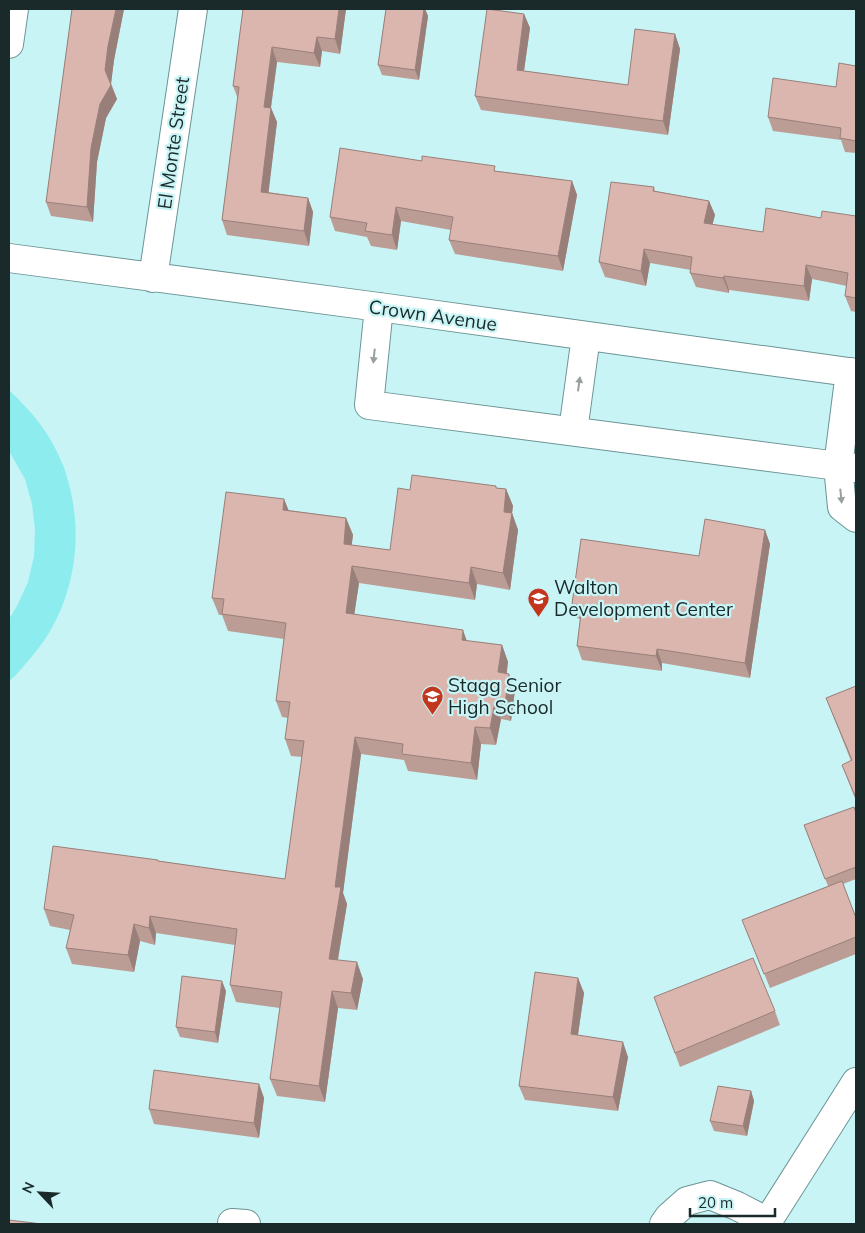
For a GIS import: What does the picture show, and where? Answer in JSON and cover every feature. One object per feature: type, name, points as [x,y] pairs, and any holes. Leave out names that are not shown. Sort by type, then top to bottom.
[{"type":"street","points":[[9,44],[14,9]]},
{"type":"street","name":"El Monte Street","points":[[153,278],[193,9]]},
{"type":"street","name":"Crown Avenue","points":[[9,258],[853,372]]},
{"type":"street","points":[[379,307],[369,405],[847,467]]},
{"type":"street","points":[[573,431],[586,336]]},
{"type":"street","points":[[853,372],[847,467],[842,507],[856,518]]},
{"type":"street","points":[[664,1224],[687,1201],[710,1195],[737,1206],[767,1223],[856,1082]]},
{"type":"street","points":[[232,1224],[246,1224]]},
{"type":"shaded area","points":[[9,390],[40,424],[57,452],[68,481],[76,529],[71,577],[55,622],[42,643],[9,681],[9,619],[28,582],[34,556],[35,530],[32,504],[25,479],[9,451]]},
{"type":"building","points":[[72,9],[116,9],[105,70],[111,85],[100,104],[91,148],[87,207],[46,202]]},
{"type":"building","points":[[243,9],[339,9],[335,39],[317,37],[314,53],[272,47],[264,107],[271,108],[261,192],[308,198],[304,231],[222,220],[239,87],[233,86]]},
{"type":"building","points":[[386,9],[424,9],[415,70],[378,65]]},
{"type":"building","points":[[487,9],[524,14],[517,70],[628,85],[635,29],[675,34],[663,121],[475,96]]},
{"type":"building","points":[[839,63],[856,66],[856,141],[840,138],[841,128],[768,117],[773,78],[836,87]]},
{"type":"building","points":[[340,148],[422,161],[422,156],[495,166],[494,171],[572,181],[558,256],[449,240],[453,217],[396,207],[392,235],[365,231],[367,223],[330,217]]},
{"type":"building","points":[[611,182],[654,187],[653,191],[709,201],[704,223],[763,232],[766,208],[821,218],[822,211],[856,216],[856,298],[845,296],[848,273],[806,265],[804,286],[690,273],[692,257],[644,249],[641,271],[599,262]]},
{"type":"building","points":[[412,475],[506,489],[504,512],[512,513],[503,573],[471,567],[469,583],[352,566],[346,613],[463,630],[462,640],[502,645],[498,672],[509,674],[505,704],[495,702],[490,728],[475,727],[471,763],[402,754],[403,744],[355,737],[335,887],[341,887],[329,959],[357,962],[351,993],[332,991],[319,1086],[270,1079],[282,992],[230,985],[237,929],[150,916],[149,928],[134,924],[128,955],[66,948],[74,915],[44,909],[53,846],[285,879],[304,741],[285,739],[290,702],[276,701],[286,623],[222,614],[224,599],[212,598],[226,492],[284,499],[283,510],[346,518],[344,544],[390,550],[398,488],[410,490]]},
{"type":"building","points":[[705,519],[765,530],[745,663],[657,649],[656,656],[577,646],[582,605],[572,604],[581,539],[699,556]]},
{"type":"building","points":[[856,686],[856,798],[842,765],[852,760],[826,698]]},
{"type":"building","points":[[854,807],[856,813],[856,867],[825,879],[804,825]]},
{"type":"building","points":[[842,881],[856,918],[856,937],[764,974],[742,920]]},
{"type":"building","points":[[753,958],[775,1011],[675,1053],[654,997]]},
{"type":"building","points":[[535,972],[578,978],[571,1034],[623,1042],[613,1097],[519,1086]]},
{"type":"building","points":[[182,976],[222,981],[215,1032],[176,1027]]},
{"type":"building","points":[[154,1070],[259,1084],[254,1123],[149,1109]]},
{"type":"building","points":[[718,1086],[751,1091],[743,1126],[710,1121]]},
{"type":"building","points":[[9,1220],[42,1224],[9,1224]]},
{"type":"place","name":"Walton Development Center","points":[[538,617]]},
{"type":"place","name":"Stagg Senior High School","points":[[432,715]]}]
